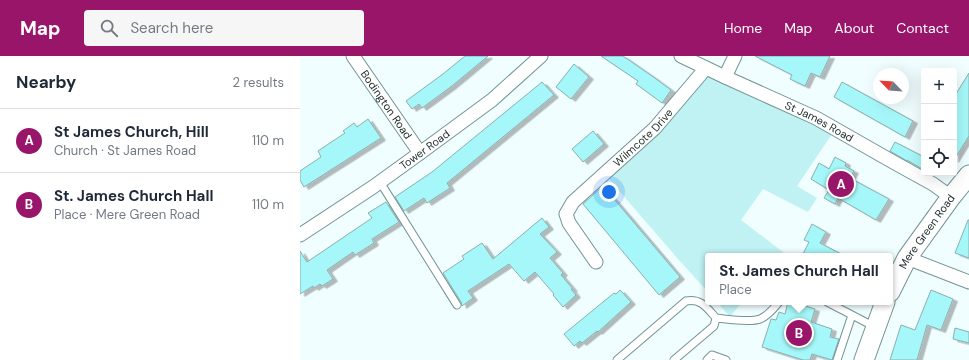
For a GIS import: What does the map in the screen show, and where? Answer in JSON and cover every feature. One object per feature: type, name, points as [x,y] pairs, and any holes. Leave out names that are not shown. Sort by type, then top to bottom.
[{"type":"main road","name":"Mere Green Road","points":[[893,286],[907,258],[951,197],[969,175]]},
{"type":"main road","points":[[864,360],[884,305]]},
{"type":"street","name":"Bodington Road","points":[[353,56],[420,153]]},
{"type":"street","name":"Tower Road","points":[[300,235],[380,182],[492,100],[541,56]]},
{"type":"street","name":"St James Road","points":[[682,56],[816,118],[933,184],[951,197]]},
{"type":"street","points":[[725,77],[735,56]]},
{"type":"street","name":"Wilmcote Drive","points":[[596,262],[569,224],[566,214],[573,202],[655,128],[706,68]]},
{"type":"street","points":[[907,258],[969,282]]},
{"type":"lane","points":[[380,182],[458,305]]},
{"type":"lane","points":[[617,360],[686,301],[698,301],[704,304],[716,318],[749,320],[760,319],[770,312],[776,305]]},
{"type":"lane","points":[[833,305],[876,328]]},
{"type":"lane","points":[[838,360],[852,315]]},
{"type":"lane","points":[[674,360],[714,326],[716,318]]},
{"type":"lane","points":[[707,360],[712,355],[726,360]]},
{"type":"shaded area","points":[[708,76],[814,123],[832,134],[797,186],[817,198],[808,212],[763,189],[741,220],[783,252],[782,253],[705,253],[705,289],[609,179]]},
{"type":"shaded area","points":[[720,305],[740,305],[730,317]]},
{"type":"building","points":[[465,56],[488,56],[452,86],[422,108],[419,104],[412,109],[406,101]]},
{"type":"building","points":[[601,56],[623,56],[671,90],[662,103],[636,84],[638,81]]},
{"type":"building","points":[[755,56],[830,56],[820,77],[811,73],[805,86],[790,79],[792,75]]},
{"type":"building","points":[[574,64],[589,77],[571,99],[556,87]]},
{"type":"building","points":[[969,73],[969,136],[957,155],[957,104],[957,92]]},
{"type":"building","points":[[542,82],[554,95],[447,183],[450,188],[427,203],[424,198],[404,211],[395,197],[432,172]]},
{"type":"building","points":[[842,82],[873,99],[873,104],[882,104],[913,121],[905,137],[834,97]]},
{"type":"building","points":[[368,119],[381,138],[304,187],[300,180],[300,171],[321,157],[318,151],[345,133],[343,131],[354,123],[357,127]]},
{"type":"building","points":[[593,131],[604,144],[583,162],[572,149]]},
{"type":"building","points":[[895,142],[921,155],[921,168],[907,161],[890,151]]},
{"type":"building","points":[[835,157],[846,163],[845,166],[854,171],[850,178],[889,199],[876,220],[838,198],[835,204],[824,198],[829,190],[811,179],[819,163],[829,169]]},
{"type":"building","points":[[603,186],[680,277],[659,295],[583,204]]},
{"type":"building","points":[[386,202],[399,222],[372,239],[374,243],[355,255],[353,252],[327,270],[333,279],[322,286],[320,284],[314,288],[313,286],[300,294],[300,251],[307,262],[372,218],[368,213]]},
{"type":"building","points":[[542,218],[549,227],[540,234],[557,252],[550,258],[563,273],[561,275],[576,295],[563,307],[535,272],[524,281],[509,264],[468,291],[473,298],[462,306],[443,273],[464,259],[462,256],[482,243],[493,259]]},
{"type":"building","points":[[969,220],[969,258],[955,253]]},
{"type":"building","points":[[812,224],[826,232],[820,243],[839,253],[804,253],[809,242],[804,240]]},
{"type":"building","points":[[620,290],[631,302],[598,332],[597,331],[582,343],[580,341],[574,346],[564,334],[614,293],[616,294]]},
{"type":"building","points":[[931,290],[953,299],[941,330],[927,325],[917,360],[890,360],[901,325],[915,330]]},
{"type":"building","points":[[787,305],[802,305],[815,309],[811,322],[832,329],[830,337],[839,339],[832,360],[812,354],[810,360],[803,360],[762,347],[771,319],[776,320],[779,312],[785,314]]},
{"type":"building","points":[[955,328],[969,332],[969,343],[953,339]]},
{"type":"place","name":"St James Church, Hill","points":[[841,184]]},
{"type":"place","name":"St. James Church Hall","points":[[799,333]]}]
